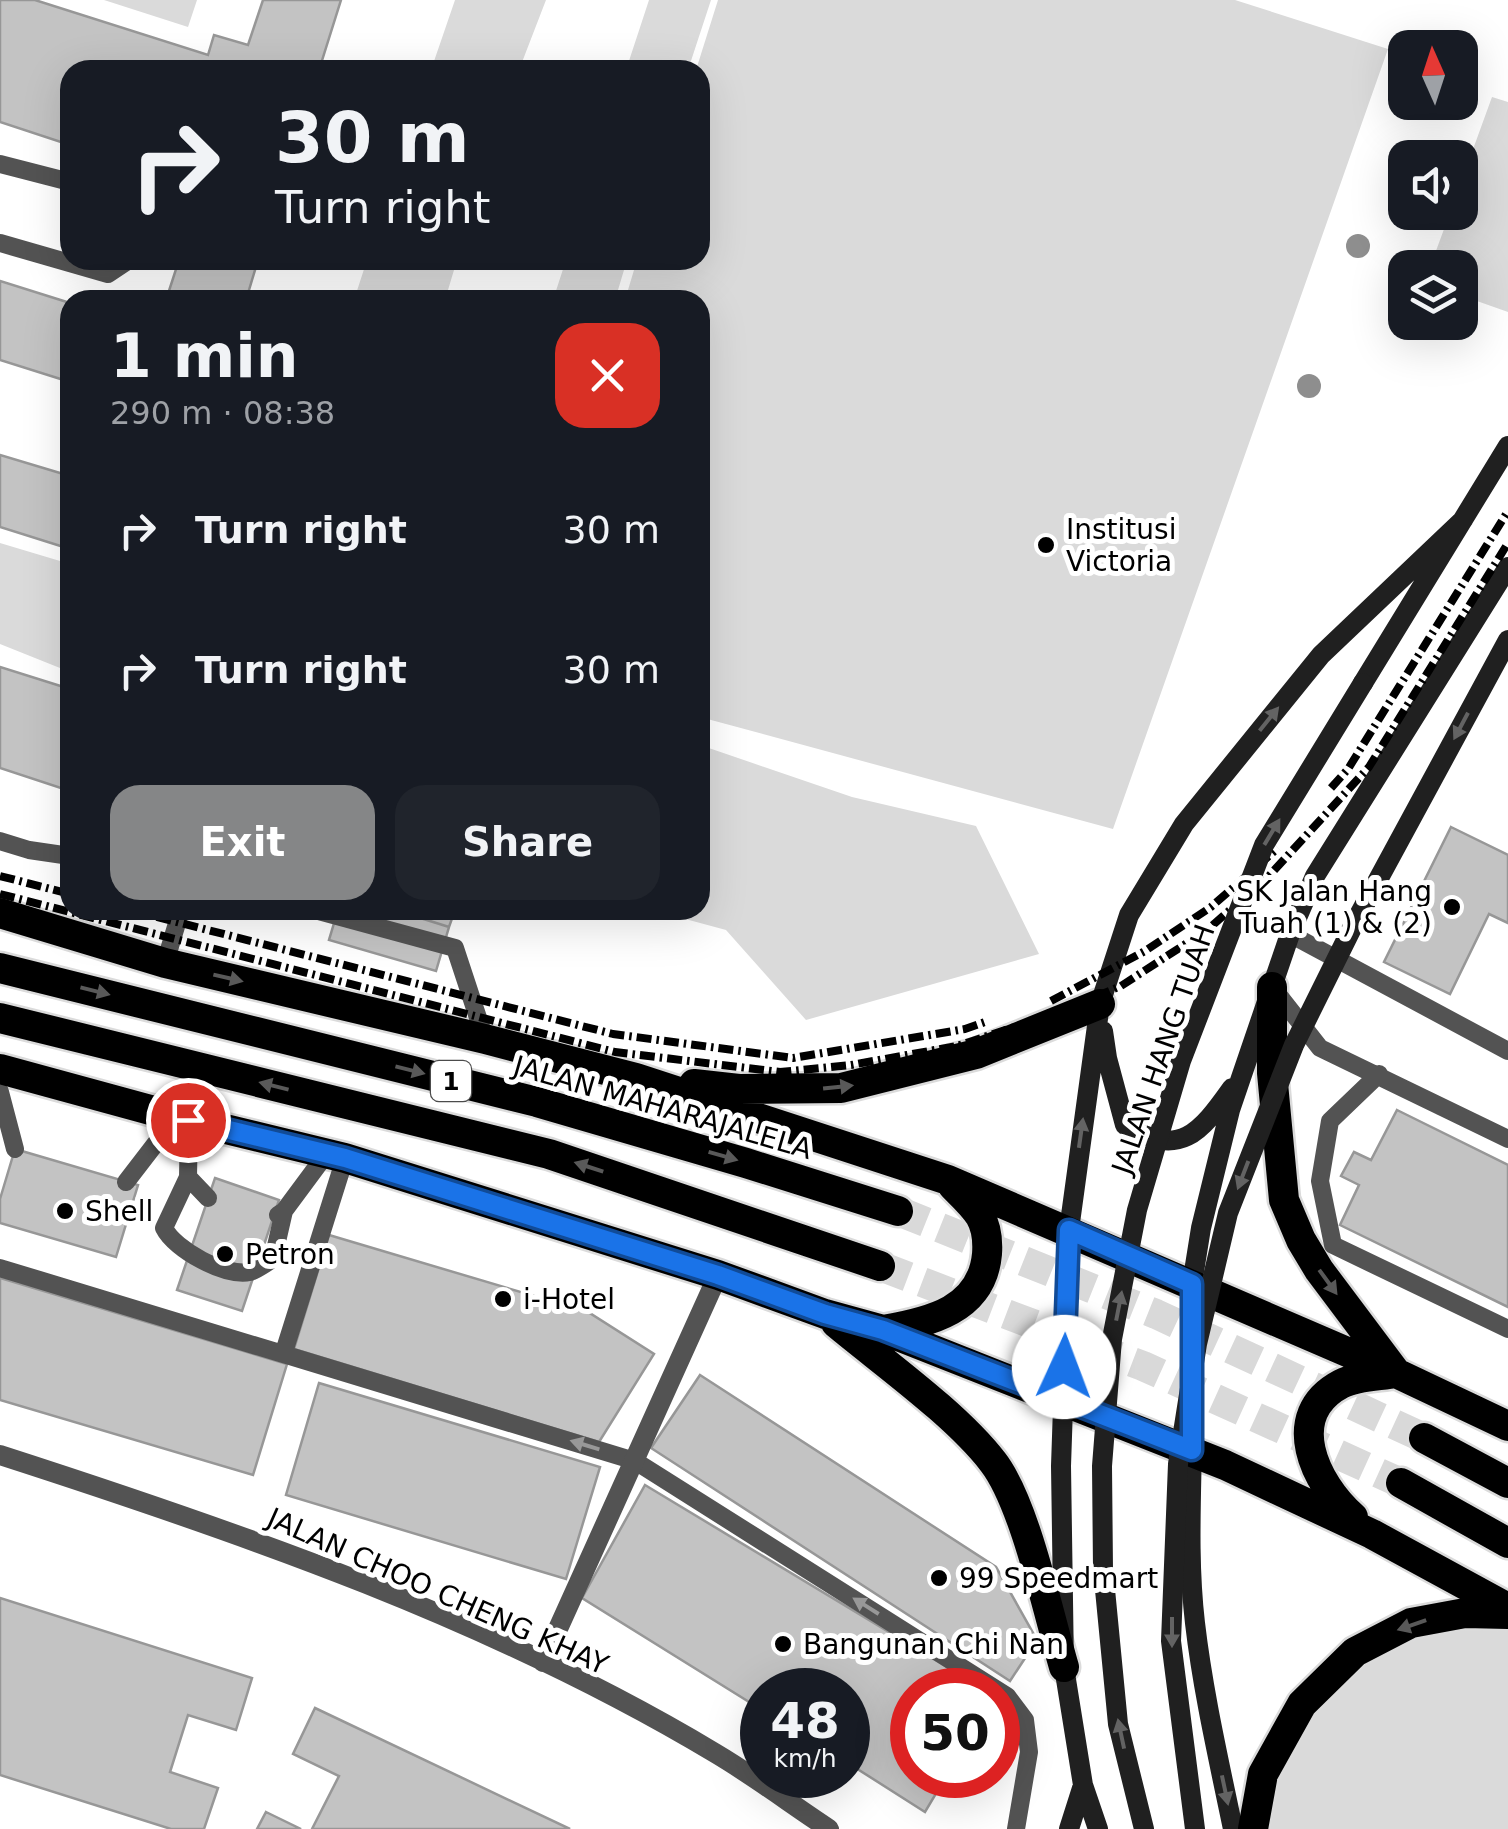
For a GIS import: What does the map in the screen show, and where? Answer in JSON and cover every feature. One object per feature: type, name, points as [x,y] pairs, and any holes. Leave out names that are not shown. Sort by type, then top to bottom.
[{"type":"highway","points":[[0,913],[165,963],[636,1078],[948,1180],[1396,1373],[1508,1426]]},
{"type":"highway","name":"JALAN MAHARAJALELA","points":[[0,968],[537,1102],[898,1212]]},
{"type":"highway","points":[[1272,987],[1272,1073],[1284,1200],[1300,1240],[1319,1270],[1396,1373]]},
{"type":"highway","points":[[636,1078],[739,1088],[841,1088],[976,1054],[1100,1004]]},
{"type":"highway","name":"1","points":[[0,1018],[549,1154],[880,1266]]},
{"type":"highway","points":[[0,1069],[336,1156],[883,1330],[1192,1450],[1372,1534],[1508,1611]]},
{"type":"highway","points":[[883,1330],[953,1312],[977,1290],[986,1268],[988,1238],[979,1214],[948,1180]]},
{"type":"highway","points":[[825,1314],[945,1414],[994,1463],[1019,1516],[1064,1666]]},
{"type":"highway","points":[[1372,1534],[1335,1502],[1320,1478],[1308,1450],[1310,1424],[1319,1400],[1343,1382],[1396,1373]]},
{"type":"highway","points":[[1424,1438],[1508,1483]]},
{"type":"highway","points":[[1400,1483],[1508,1543]]},
{"type":"highway","points":[[1253,1829],[1263,1774],[1302,1704],[1356,1652],[1411,1623],[1465,1612],[1508,1611]]},
{"type":"main road","name":"JALAN HANG TUAH","points":[[1144,1829],[1118,1724],[1103,1568],[1102,1466],[1116,1320],[1138,1210],[1181,1061],[1264,845],[1508,446]]},
{"type":"main road","name":"JALAN HANG TUAH","points":[[1098,1829],[1083,1785],[1064,1666],[1063,1401],[1069,1230],[1100,1004],[1129,916],[1184,824],[1321,655],[1463,520]]},
{"type":"main road","points":[[1233,1829],[1194,1622],[1189,1521],[1192,1284],[1205,1211],[1244,1070],[1290,934],[1315,876],[1502,593],[1508,567]]},
{"type":"main road","points":[[1195,1829],[1171,1641],[1178,1464],[1197,1344],[1228,1213],[1302,1028],[1508,640]]},
{"type":"main road","points":[[1100,1004],[1107,1058],[1126,1125],[1150,1140],[1186,1138],[1206,1125],[1244,1070]]},
{"type":"main road","points":[[1069,1829],[1083,1785]]},
{"type":"street","points":[[542,1662],[718,1275]]},
{"type":"street","name":"JALAN CHOO CHENG KHAY","points":[[0,1455],[229,1530],[542,1662],[718,1755],[829,1829]]},
{"type":"lane","points":[[0,164],[60,179]]},
{"type":"lane","points":[[0,243],[60,260]]},
{"type":"lane","points":[[0,841],[60,855]]},
{"type":"lane","points":[[165,963],[178,920]]},
{"type":"lane","points":[[352,920],[454,948],[485,1039]]},
{"type":"lane","points":[[1290,934],[1508,1051]]},
{"type":"lane","points":[[1272,987],[1320,1048],[1508,1139]]},
{"type":"lane","points":[[1378,1074],[1330,1120],[1320,1181],[1333,1245],[1508,1328]]},
{"type":"lane","points":[[0,1092],[15,1149]]},
{"type":"lane","points":[[182,1119],[188,1177],[164,1228],[170,1240],[216,1266],[250,1272],[273,1259],[279,1214],[336,1156]]},
{"type":"lane","points":[[126,1182],[182,1119]]},
{"type":"lane","points":[[284,1352],[336,1156]]},
{"type":"lane","points":[[188,1177],[208,1198]]},
{"type":"lane","points":[[0,1268],[635,1461],[1007,1696],[1024,1720],[1029,1752],[1016,1829]]},
{"type":"shaded area","points":[[104,0],[197,0],[188,27]]},
{"type":"shaded area","points":[[455,0],[546,0],[523,60],[434,60]]},
{"type":"shaded area","points":[[649,0],[711,0],[691,60],[629,60]]},
{"type":"shaded area","points":[[718,0],[1235,0],[1388,49],[1113,829],[710,720],[710,290],[628,290],[634,270],[710,270],[710,60],[699,60]]},
{"type":"shaded area","points":[[1492,97],[1508,102],[1508,312],[1478,301],[1478,250],[1436,250],[1444,230],[1478,230],[1476,140]]},
{"type":"shaded area","points":[[364,270],[454,270],[448,290],[357,290]]},
{"type":"shaded area","points":[[563,270],[624,270],[618,290],[556,290]]},
{"type":"shaded area","points":[[0,543],[60,561],[60,668],[0,644]]},
{"type":"shaded area","points":[[710,748],[852,797],[976,826],[1039,954],[806,1020],[726,930],[689,920],[710,920]]},
{"type":"shaded area","points":[[1508,1614],[1508,1829],[1260,1829],[1258,1805],[1323,1683],[1436,1618]]},
{"type":"building","points":[[0,0],[35,0],[208,55],[214,35],[248,45],[263,0],[341,0],[322,60],[60,60],[60,142],[0,122]]},
{"type":"building","points":[[176,270],[255,270],[249,290],[169,290]]},
{"type":"building","points":[[0,281],[60,300],[60,379],[0,360]]},
{"type":"building","points":[[0,455],[60,473],[60,546],[0,527]]},
{"type":"building","points":[[0,667],[60,686],[60,788],[0,768]]},
{"type":"building","points":[[1451,827],[1508,855],[1508,923],[1489,914],[1450,994],[1384,962]]},
{"type":"building","points":[[335,920],[427,920],[449,927],[436,971],[329,940]]},
{"type":"building","points":[[427,920],[451,920],[449,927]]},
{"type":"building","points":[[1397,1110],[1508,1165],[1508,1307],[1340,1225],[1359,1185],[1341,1176],[1354,1152],[1371,1160]]},
{"type":"building","name":"Shell","points":[[15,1149],[138,1185],[116,1257],[0,1223],[0,1199]]},
{"type":"building","name":"Petron","points":[[215,1178],[279,1200],[242,1311],[177,1290]]},
{"type":"building","points":[[329,1235],[588,1312],[654,1354],[599,1442],[294,1349]]},
{"type":"building","points":[[0,1278],[287,1364],[253,1475],[0,1400]]},
{"type":"building","points":[[700,1375],[996,1567],[1037,1640],[1019,1668],[990,1668],[651,1448]]},
{"type":"building","points":[[319,1383],[600,1467],[566,1579],[286,1495]]},
{"type":"building","name":"Bangunan Chi Nan","points":[[645,1485],[949,1668],[890,1668],[890,1790],[870,1777],[870,1668],[740,1668],[740,1696],[582,1598]]},
{"type":"building","points":[[0,1598],[252,1678],[236,1730],[188,1715],[170,1772],[218,1788],[204,1829],[171,1829],[0,1775]]},
{"type":"building","points":[[315,1708],[570,1829],[312,1829],[339,1776],[293,1754]]},
{"type":"building","name":"Bangunan Chi Nan","points":[[903,1798],[933,1798],[925,1812]]},
{"type":"building","points":[[266,1812],[301,1829],[257,1829]]},
{"type":"tunnel","points":[[898,1211],[1156,1314],[1424,1438]]},
{"type":"tunnel","points":[[880,1266],[1143,1366],[1401,1483]]},
{"type":"railway","points":[[1331,788],[1348,769],[1508,511]]},
{"type":"railway","points":[[101,920],[615,1052],[780,1072],[851,1065],[957,1046],[1057,1013],[1121,986],[1207,930],[1268,877],[1369,767],[1508,543]]},
{"type":"railway","points":[[1051,1001],[1145,951],[1211,907],[1278,848]]},
{"type":"railway","points":[[0,876],[60,891]]},
{"type":"railway","points":[[0,894],[60,909]]},
{"type":"railway","points":[[169,920],[613,1034],[793,1058],[965,1029],[985,1022]]},
{"type":"place","name":"Institusi Victoria","points":[[1046,545]]},
{"type":"place","name":"SK Jalan Hang Tuah (1) & (2)","points":[[1452,907]]},
{"type":"place","name":"Shell","points":[[65,1211]]},
{"type":"place","name":"Petron","points":[[225,1254]]},
{"type":"place","name":"i-Hotel","points":[[503,1299]]},
{"type":"place","name":"99 Speedmart","points":[[939,1578]]},
{"type":"place","name":"Bangunan Chi Nan","points":[[783,1644]]},
{"type":"route","points":[[188,1120],[345,1158],[718,1275],[825,1314],[883,1330],[1192,1450],[1192,1284],[1069,1230],[1064,1367]]}]
